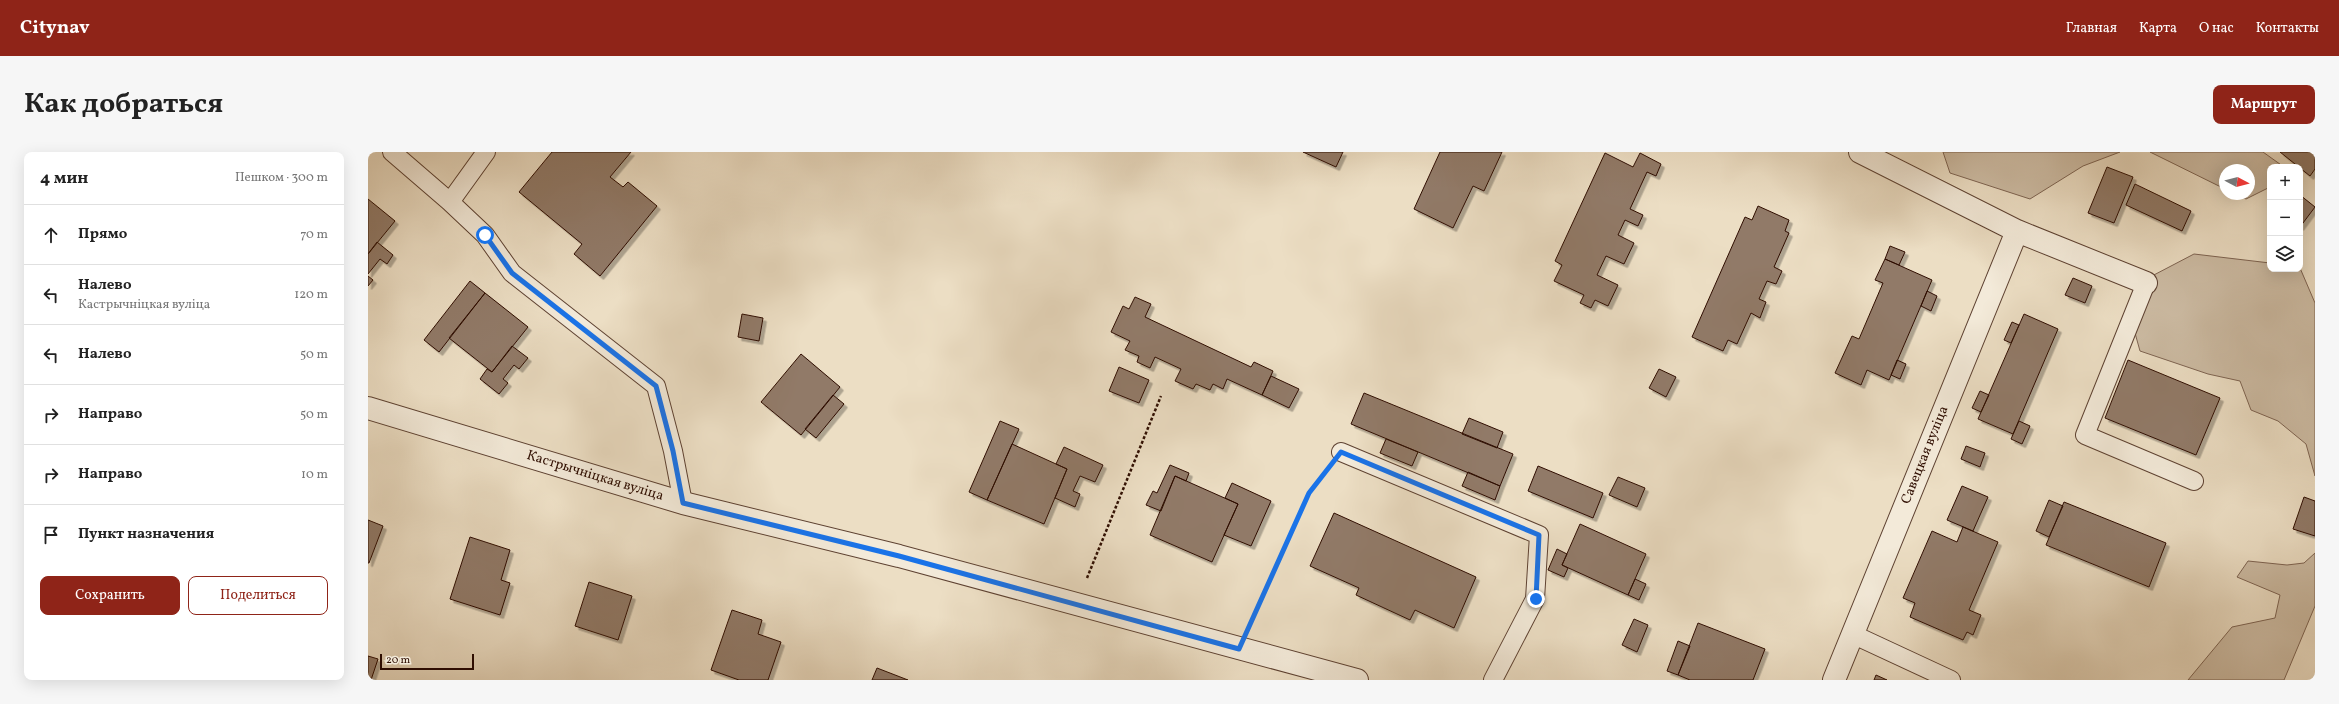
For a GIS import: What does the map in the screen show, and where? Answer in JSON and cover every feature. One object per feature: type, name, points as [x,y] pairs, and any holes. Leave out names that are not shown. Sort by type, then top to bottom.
[{"type":"street","points":[[1860,152],[2017,231],[2146,283]]},
{"type":"street","name":"Савецкая вуліца","points":[[1834,680],[2017,231]]},
{"type":"street","name":"Кастрычніцкая вуліца","points":[[368,408],[683,503],[899,556],[1348,679]]},
{"type":"lane","points":[[392,152],[450,202],[485,235],[512,273],[656,386],[673,451],[683,503]]},
{"type":"lane","points":[[450,202],[486,152]]},
{"type":"lane","points":[[2146,283],[2085,435],[2194,480]]},
{"type":"lane","points":[[1341,452],[1539,535],[1536,599],[1493,680]]},
{"type":"lane","points":[[1852,634],[1952,680]]},
{"type":"path","points":[[1076,604],[1162,396]]},
{"type":"path","points":[[1239,649],[1309,493],[1341,452]]},
{"type":"shaded area","points":[[1943,152],[2120,152],[2083,166],[2030,199],[1950,173]]},
{"type":"shaded area","points":[[2150,152],[2263,152],[2280,164],[2267,164],[2267,188],[2255,194],[2255,164],[2219,164],[2219,186]]},
{"type":"shaded area","points":[[2194,254],[2267,263],[2267,272],[2302,272],[2315,303],[2315,476],[2306,444],[2278,421],[2251,410],[2240,381],[2208,374],[2140,351],[2135,333],[2150,277]]},
{"type":"shaded area","points":[[2315,553],[2315,606],[2284,680],[2188,680],[2232,627],[2275,618],[2280,595],[2237,577],[2248,561],[2287,565],[2304,563]]},
{"type":"building","points":[[552,152],[631,152],[610,177],[623,187],[628,182],[657,206],[600,276],[574,254],[582,244],[519,192]]},
{"type":"building","points":[[1303,152],[1343,152],[1336,167]]},
{"type":"building","points":[[1440,152],[1502,152],[1484,191],[1473,186],[1453,228],[1414,209]]},
{"type":"building","points":[[2280,152],[2315,152],[2315,169],[2310,176],[2303,170],[2303,164],[2295,164]]},
{"type":"building","points":[[1605,153],[1633,167],[1640,153],[1661,164],[1656,176],[1647,172],[1630,209],[1643,215],[1638,226],[1625,220],[1618,235],[1634,243],[1624,264],[1606,256],[1597,275],[1618,285],[1608,306],[1595,300],[1591,308],[1580,303],[1584,295],[1554,281],[1562,265],[1555,261]]},
{"type":"building","points":[[2107,167],[2133,177],[2114,223],[2088,213]]},
{"type":"building","points":[[2135,184],[2191,211],[2182,231],[2126,205]]},
{"type":"building","points":[[2303,197],[2315,207],[2303,223]]},
{"type":"building","points":[[368,199],[395,221],[368,254]]},
{"type":"building","points":[[1758,206],[1789,220],[1785,231],[1789,233],[1774,267],[1782,271],[1776,284],[1767,281],[1759,299],[1766,302],[1760,318],[1751,313],[1737,344],[1728,340],[1723,351],[1692,337],[1745,217],[1752,220]]},
{"type":"building","points":[[377,242],[393,255],[387,264],[380,259],[368,274],[368,254]]},
{"type":"building","points":[[1890,246],[1905,252],[1899,265],[1885,259]]},
{"type":"building","points":[[1885,259],[1932,280],[1889,380],[1867,370],[1861,385],[1835,373],[1852,336],[1859,339],[1883,283],[1875,280]]},
{"type":"building","points":[[368,276],[373,280],[368,286]]},
{"type":"building","points":[[2073,278],[2092,286],[2085,303],[2065,295]]},
{"type":"building","points":[[470,281],[485,293],[439,352],[424,340]]},
{"type":"building","points":[[1927,291],[1937,296],[1931,311],[1921,306]]},
{"type":"building","points":[[485,293],[528,327],[492,372],[449,338]]},
{"type":"building","points":[[1135,297],[1151,304],[1145,317],[1251,367],[1254,362],[1273,371],[1262,395],[1227,379],[1223,389],[1213,384],[1210,390],[1196,384],[1193,389],[1175,381],[1181,369],[1155,357],[1150,368],[1137,362],[1139,356],[1125,350],[1130,341],[1111,332],[1123,306],[1129,309]]},
{"type":"building","points":[[742,314],[763,318],[759,341],[738,337]]},
{"type":"building","points":[[2024,314],[2058,329],[2013,434],[1978,419]]},
{"type":"building","points":[[2012,322],[2019,325],[2011,343],[2004,340]]},
{"type":"building","points":[[512,346],[528,358],[519,369],[514,365],[503,379],[508,383],[499,394],[480,379],[487,369],[492,372]]},
{"type":"building","points":[[801,354],[840,387],[801,435],[761,402]]},
{"type":"building","points":[[1897,360],[1906,364],[1900,379],[1891,375]]},
{"type":"building","points":[[2128,360],[2220,398],[2196,455],[2105,418]]},
{"type":"building","points":[[1119,367],[1149,380],[1139,403],[1109,391]]},
{"type":"building","points":[[1659,369],[1676,377],[1666,397],[1649,388]]},
{"type":"building","points":[[1271,376],[1299,389],[1289,408],[1262,395]]},
{"type":"building","points":[[1980,391],[1989,395],[1981,412],[1972,408]]},
{"type":"building","points":[[1364,393],[1513,454],[1500,486],[1351,424]]},
{"type":"building","points":[[833,395],[844,404],[816,438],[805,429]]},
{"type":"building","points":[[1469,418],[1503,432],[1497,448],[1462,434]]},
{"type":"building","points":[[1000,421],[1019,429],[987,500],[969,492]]},
{"type":"building","points":[[2019,421],[2030,426],[2022,444],[2011,439]]},
{"type":"building","points":[[1386,439],[1418,452],[1412,466],[1380,453]]},
{"type":"building","points":[[1012,444],[1067,469],[1044,524],[987,500]]},
{"type":"building","points":[[1966,446],[1985,453],[1980,467],[1961,459]]},
{"type":"building","points":[[1064,447],[1103,465],[1095,482],[1080,476],[1073,491],[1080,494],[1075,507],[1055,498],[1067,469],[1056,464]]},
{"type":"building","points":[[1170,465],[1189,473],[1186,481],[1175,476],[1161,511],[1146,505],[1153,491],[1157,493]]},
{"type":"building","points":[[1538,466],[1603,493],[1593,518],[1528,491]]},
{"type":"building","points":[[1468,472],[1500,486],[1495,500],[1462,486]]},
{"type":"building","points":[[1175,476],[1238,504],[1212,562],[1150,535]]},
{"type":"building","points":[[1618,477],[1645,488],[1637,507],[1609,495]]},
{"type":"building","points":[[1232,483],[1271,501],[1251,546],[1224,535],[1238,504],[1225,498]]},
{"type":"building","points":[[1962,486],[1988,497],[1973,531],[1947,520]]},
{"type":"building","points":[[2304,497],[2315,501],[2315,536],[2293,529]]},
{"type":"building","points":[[2049,500],[2063,506],[2049,537],[2036,531]]},
{"type":"building","points":[[2064,502],[2166,543],[2149,587],[2046,545]]},
{"type":"building","points":[[1334,513],[1476,577],[1454,628],[1415,610],[1410,620],[1356,595],[1359,588],[1310,566]]},
{"type":"building","points":[[368,520],[383,526],[369,563],[368,563]]},
{"type":"building","points":[[1580,524],[1646,554],[1628,595],[1562,565]]},
{"type":"building","points":[[1963,527],[1998,542],[1969,610],[1981,615],[1973,635],[1967,632],[1963,640],[1910,617],[1915,603],[1903,598],[1932,531],[1957,542]]},
{"type":"building","points":[[470,537],[510,550],[501,580],[510,583],[500,615],[450,599]]},
{"type":"building","points":[[1557,549],[1567,554],[1562,565],[1568,568],[1564,577],[1548,570]]},
{"type":"building","points":[[1635,579],[1646,584],[1639,600],[1628,595]]},
{"type":"building","points":[[589,582],[632,596],[618,640],[575,626]]},
{"type":"building","points":[[732,610],[762,620],[758,634],[781,642],[768,680],[739,680],[711,670]]},
{"type":"building","points":[[1634,619],[1648,625],[1637,652],[1622,645]]},
{"type":"building","points":[[1698,623],[1765,649],[1753,680],[1690,680],[1678,675]]},
{"type":"building","points":[[1678,641],[1690,646],[1678,675],[1667,671]]},
{"type":"building","points":[[368,656],[378,659],[371,680],[368,680]]},
{"type":"building","points":[[877,668],[908,680],[872,680]]},
{"type":"building","points":[[1876,675],[1887,680],[1874,680]]},
{"type":"route","points":[[485,235],[512,273],[656,386],[673,451],[683,503],[899,556],[1239,649],[1309,493],[1341,452],[1539,535],[1536,599]]}]
